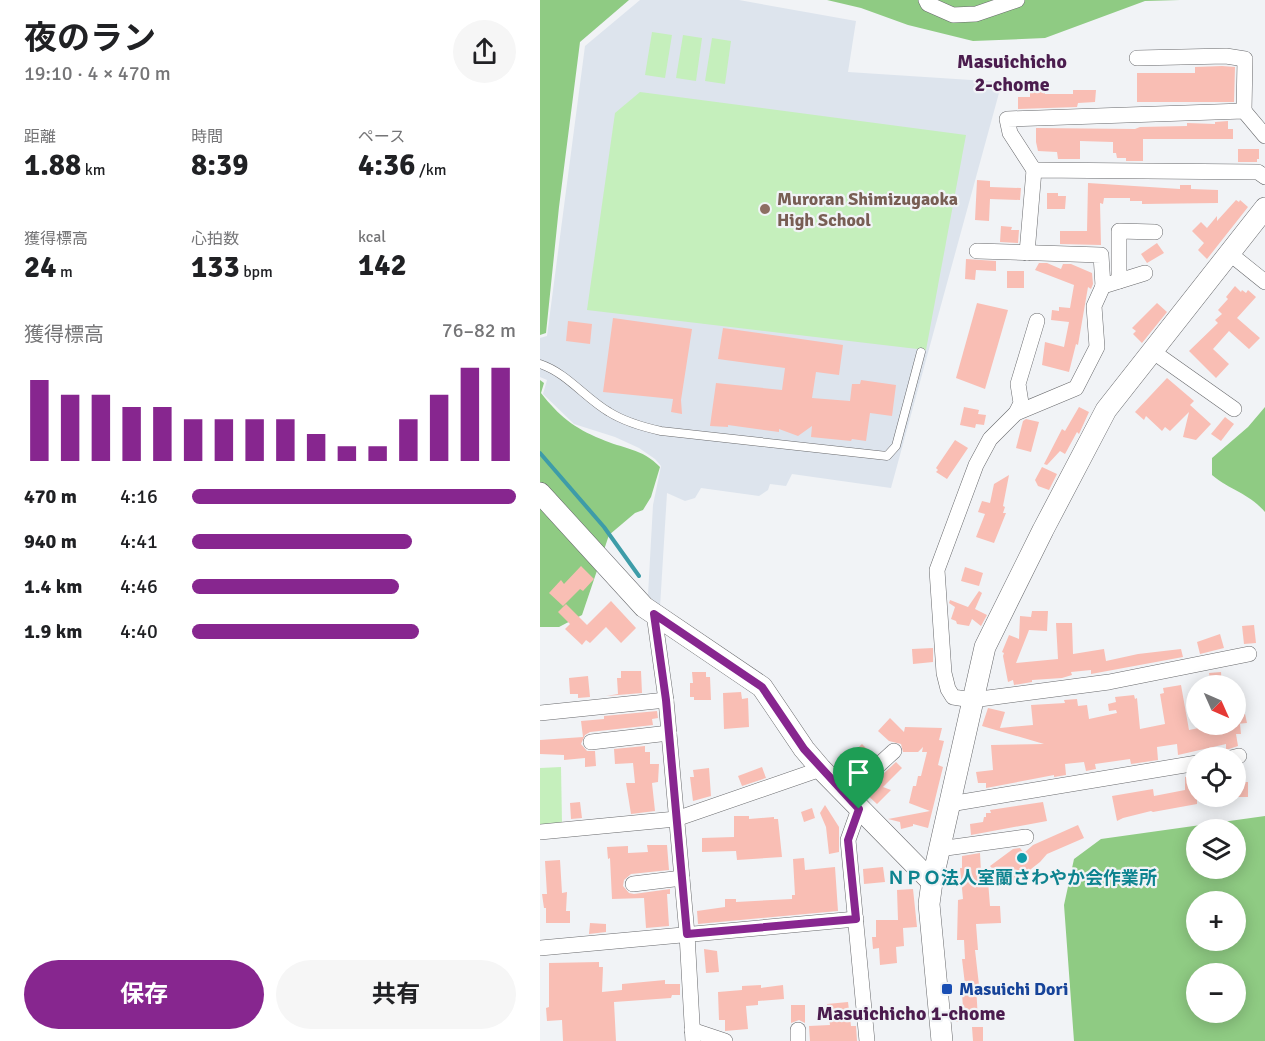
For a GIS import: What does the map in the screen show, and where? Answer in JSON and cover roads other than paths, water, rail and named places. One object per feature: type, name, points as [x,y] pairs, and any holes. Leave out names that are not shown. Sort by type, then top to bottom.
[{"type":"street","points":[[926,0],[928,4],[954,15],[976,14],[1017,0]]},
{"type":"street","points":[[1137,58],[1226,56],[1245,59],[1244,111],[1265,136]]},
{"type":"street","points":[[1027,253],[1034,170],[1010,133],[1007,119],[1244,111]]},
{"type":"street","points":[[1034,170],[1258,172],[1265,177]]},
{"type":"street","points":[[942,1041],[930,904],[932,882],[985,647],[1106,410],[1265,208]]},
{"type":"street","points":[[1119,281],[1119,231],[1155,232]]},
{"type":"street","points":[[977,252],[1101,255],[1103,286],[1094,306],[1097,347],[1076,387],[1016,413]]},
{"type":"street","points":[[1229,253],[1265,282]]},
{"type":"street","points":[[1103,286],[1145,273]]},
{"type":"street","points":[[1037,321],[1018,384],[1021,403],[1016,413],[990,439],[976,465],[937,570],[944,673],[948,689],[953,697],[972,700],[1109,682],[1249,654]]},
{"type":"street","points":[[1152,351],[1234,410]]},
{"type":"street","points":[[540,494],[644,607],[762,687],[804,749],[821,769],[932,882]]},
{"type":"street","points":[[654,614],[666,700],[687,934],[693,1036],[725,1041]]},
{"type":"street","points":[[540,713],[666,700]]},
{"type":"street","points":[[591,742],[669,733]]},
{"type":"street","points":[[867,1041],[848,840],[853,802],[894,751]]},
{"type":"street","points":[[950,804],[1186,765]]},
{"type":"street","points":[[540,832],[676,819],[821,769]]},
{"type":"street","points":[[939,849],[1026,837]]},
{"type":"street","points":[[633,884],[682,878]]},
{"type":"street","points":[[540,948],[856,919]]},
{"type":"lane","points":[[540,364],[555,370],[609,412],[635,425],[661,431],[887,456],[896,446],[921,352]]},
{"type":"waterway","points":[[540,453],[604,527],[639,576]]},
{"type":"place","name":"Muroran Shimizugaoka High School","points":[[765,209]]},
{"type":"place","name":"ＮＰＯ法人室蘭さわやか会作業所","points":[[1022,858]]},
{"type":"place","name":"Masuichi Dori","points":[[947,989]]},
{"type":"district","name":"Masuichicho 2-chome","points":[[1012,72]]},
{"type":"district","name":"Masuichicho 1-chome","points":[[911,1013]]}]
